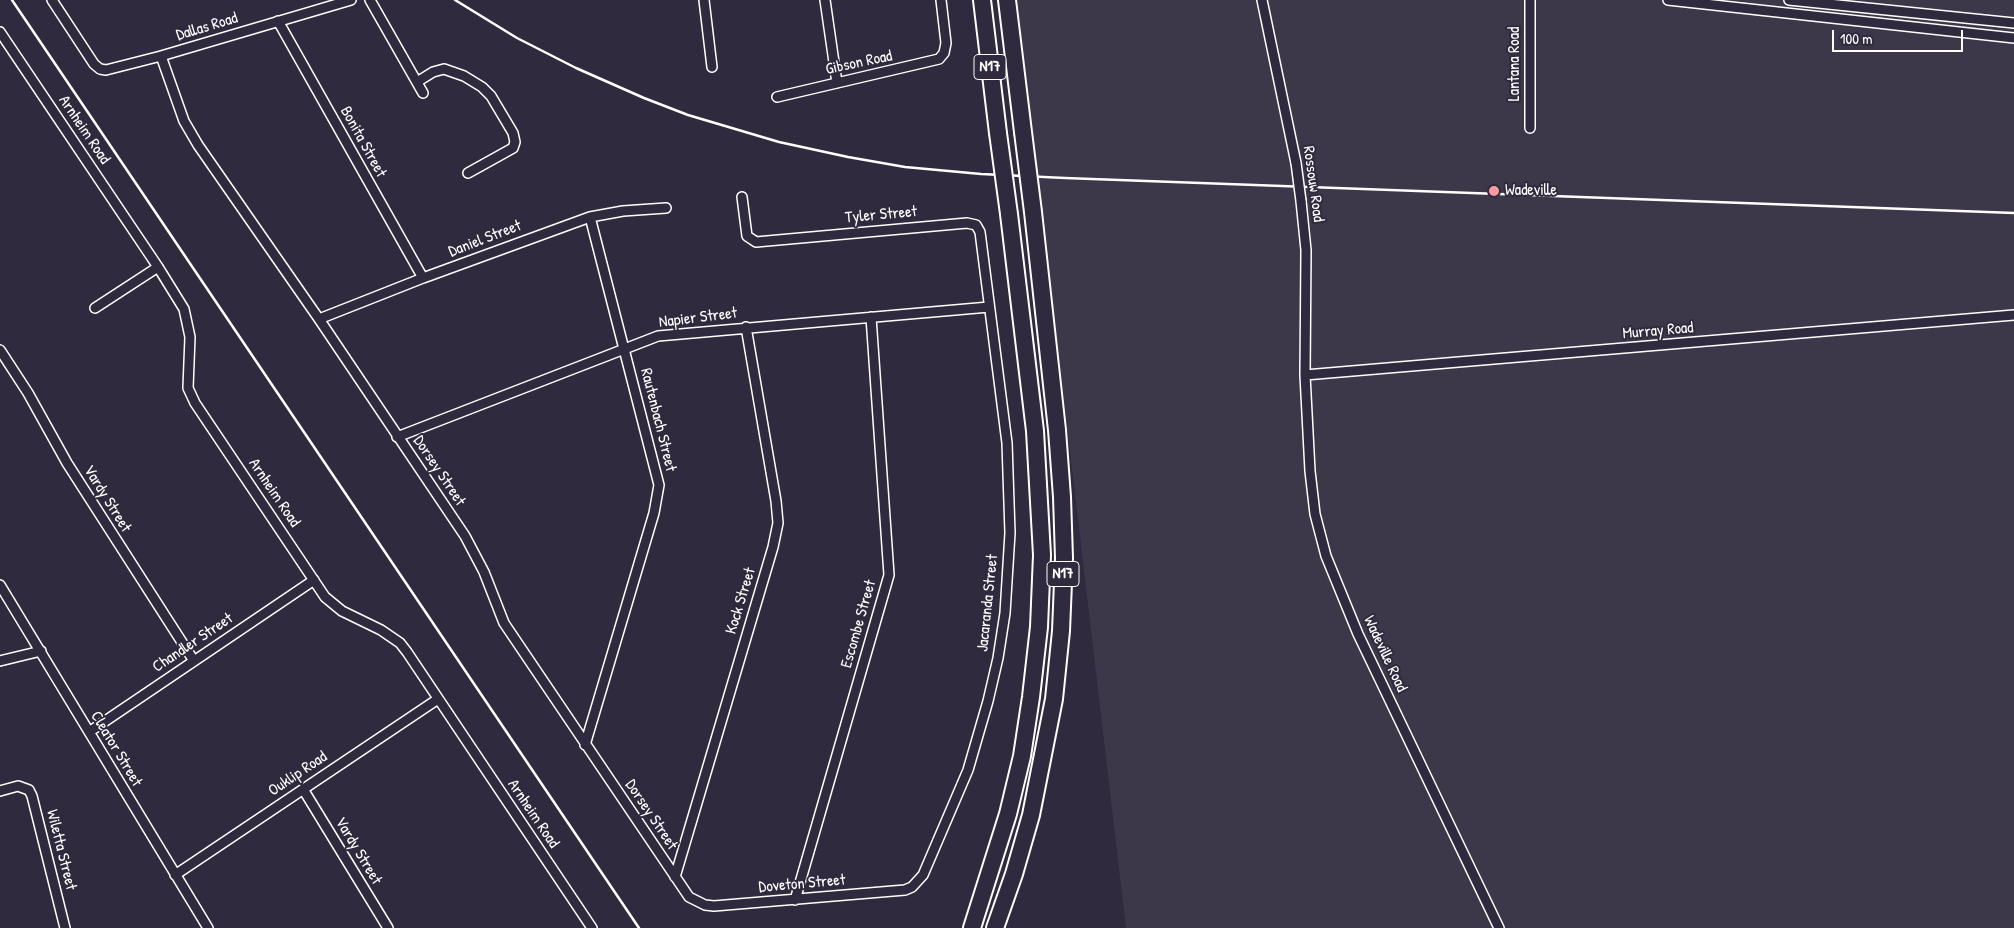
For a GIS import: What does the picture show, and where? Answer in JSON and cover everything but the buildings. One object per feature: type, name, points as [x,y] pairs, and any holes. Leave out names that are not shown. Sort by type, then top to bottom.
[{"type":"highway","name":"N17","points":[[972,928],[1006,823],[1022,756],[1032,698],[1039,626],[1042,555],[1036,431],[982,0]]},
{"type":"highway","name":"N17","points":[[995,928],[1014,874],[1033,806],[1054,700],[1061,631],[1064,558],[1062,497],[1033,212],[1006,0]]},
{"type":"street","name":"Dallas Road","points":[[52,0],[94,64],[100,69],[107,70],[350,0]]},
{"type":"street","points":[[370,0],[423,93]]},
{"type":"street","points":[[704,0],[712,67]]},
{"type":"street","points":[[825,0],[837,83]]},
{"type":"street","name":"Gibson Road","points":[[777,97],[935,61],[944,53],[946,35],[941,0]]},
{"type":"street","name":"Rossouw Road","points":[[1262,0],[1296,163],[1301,201],[1306,250],[1305,375]]},
{"type":"street","name":"Lantana Road","points":[[1530,0],[1530,128]]},
{"type":"street","points":[[1668,0],[2014,38]]},
{"type":"street","points":[[1789,0],[2014,23]]},
{"type":"street","points":[[1822,16],[1824,4]]},
{"type":"street","points":[[1938,29],[1939,16]]},
{"type":"street","name":"Bonita Street","points":[[278,21],[423,278]]},
{"type":"street","name":"Arnheim Road","points":[[0,32],[180,302],[187,318],[190,337],[188,378],[191,396],[325,597],[348,614],[382,630],[400,643],[592,928]]},
{"type":"street","name":"Dorsey Street","points":[[160,56],[190,133],[319,319],[465,536],[484,572],[504,623],[684,891],[696,902]]},
{"type":"street","points":[[417,82],[438,70],[444,69],[464,76],[482,87],[491,96],[513,133],[515,142],[512,148],[468,173]]},
{"type":"street","name":"Tyler Street","points":[[742,197],[748,236],[756,242],[967,223],[976,225],[980,232],[989,307]]},
{"type":"street","name":"Daniel Street","points":[[319,319],[423,278],[590,217],[623,211],[666,208]]},
{"type":"street","name":"Rautenbach Street","points":[[585,745],[659,492],[658,479],[590,217]]},
{"type":"street","points":[[95,308],[158,267]]},
{"type":"street","name":"Napier Street","points":[[397,437],[624,348],[666,335],[989,307]]},
{"type":"street","name":"Jacaranda Street","points":[[912,887],[923,875],[938,844],[968,770],[998,658],[1005,612],[1010,533],[1010,492],[1003,413],[989,307]]},
{"type":"street","name":"Murray Road","points":[[1305,375],[2014,315]]},
{"type":"street","name":"Escombe Street","points":[[794,900],[888,575],[871,317]]},
{"type":"street","name":"Kock Street","points":[[675,877],[770,557],[778,523],[776,500],[746,327]]},
{"type":"street","name":"Vardy Street","points":[[0,350],[28,393],[72,471],[194,661]]},
{"type":"street","name":"Wadeville Road","points":[[1305,375],[1311,480],[1315,514],[1326,556],[1358,634],[1498,928]]},
{"type":"street","name":"Chandler Street","points":[[89,732],[314,580]]},
{"type":"street","name":"Cleator Street","points":[[0,585],[208,928]]},
{"type":"street","points":[[0,661],[41,651]]},
{"type":"street","name":"Ouklip Road","points":[[176,875],[438,699]]},
{"type":"street","name":"Wiletta Street","points":[[0,791],[18,786],[29,790],[34,802],[65,928]]},
{"type":"street","name":"Vardy Street","points":[[303,789],[388,928]]},
{"type":"street","name":"Doveton Street","points":[[696,902],[714,906],[897,891],[912,887]]},
{"type":"shaded area","points":[[1017,0],[2014,0],[2014,928],[1126,928]]},
{"type":"railway","points":[[12,0],[639,928]]},
{"type":"railway","points":[[455,0],[517,38],[576,68],[688,115],[779,142],[905,167],[981,174],[1065,178],[2014,213]]},
{"type":"place","name":"Wadeville","points":[[1494,191]]}]
